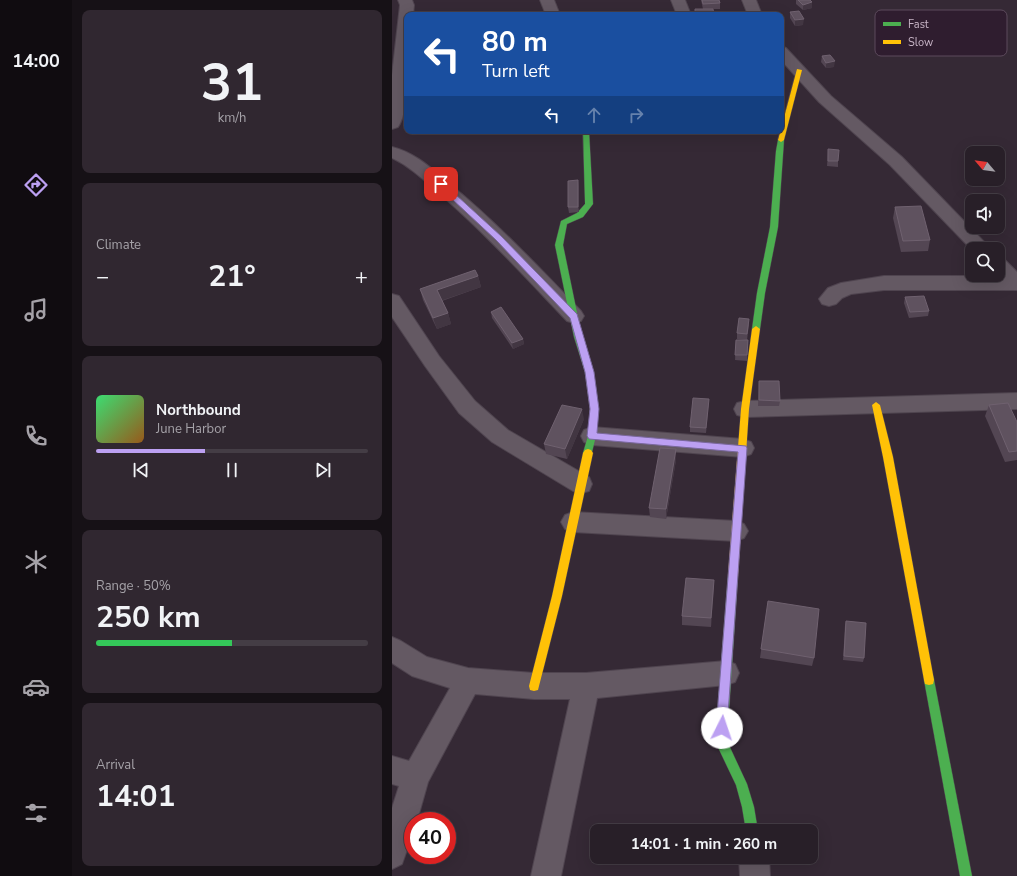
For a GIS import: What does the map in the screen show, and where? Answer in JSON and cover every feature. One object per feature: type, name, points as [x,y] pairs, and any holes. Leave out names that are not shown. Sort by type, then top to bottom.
[{"type":"street","points":[[394,116],[403,76],[398,24],[407,5],[405,0]]},
{"type":"street","points":[[547,0],[552,12]]},
{"type":"street","points":[[678,0],[683,12]]},
{"type":"street","points":[[749,0],[754,12]]},
{"type":"street","points":[[784,54],[825,99],[896,161],[975,242]]},
{"type":"street","points":[[785,101],[799,70]]},
{"type":"street","points":[[534,686],[557,596],[592,436],[594,409],[589,372],[574,316],[559,245],[564,223],[580,215],[589,204],[586,134]]},
{"type":"street","points":[[751,824],[736,770],[721,741],[745,409],[761,293],[774,227],[781,134]]},
{"type":"street","points":[[392,152],[412,161],[458,200],[499,238],[574,316]]},
{"type":"street","points":[[1005,271],[1017,283]]},
{"type":"street","points":[[829,299],[835,293],[848,288],[884,283],[1017,283]]},
{"type":"street","points":[[392,301],[432,361],[467,407],[500,436],[581,484]]},
{"type":"street","points":[[745,409],[1017,402]]},
{"type":"street","points":[[876,405],[888,457],[908,576],[966,876]]},
{"type":"street","points":[[592,436],[743,448]]},
{"type":"street","points":[[573,522],[736,531]]},
{"type":"street","points":[[392,649],[421,667],[468,681],[534,686],[586,686],[726,673]]},
{"type":"street","points":[[392,854],[404,774],[468,681]]},
{"type":"street","points":[[546,876],[586,686]]},
{"type":"street","points":[[754,864],[755,876]]},
{"type":"building","points":[[702,0],[719,0],[720,3],[703,4]]},
{"type":"building","points":[[798,0],[810,0],[812,2],[803,5]]},
{"type":"building","points":[[695,9],[713,9],[714,12],[695,12]]},
{"type":"building","points":[[799,11],[804,19],[795,20],[790,12]]},
{"type":"building","points":[[830,55],[835,61],[826,63],[822,56]]},
{"type":"building","points":[[828,149],[839,150],[838,161],[828,161]]},
{"type":"building","points":[[578,180],[578,207],[568,207],[568,181]]},
{"type":"building","points":[[921,206],[930,240],[903,241],[895,207]]},
{"type":"building","points":[[475,270],[478,276],[437,290],[448,313],[433,318],[420,289]]},
{"type":"building","points":[[924,296],[929,311],[910,312],[905,297]]},
{"type":"building","points":[[501,307],[523,339],[512,343],[491,312]]},
{"type":"building","points":[[739,318],[749,319],[747,334],[737,333]]},
{"type":"building","points":[[736,340],[748,340],[747,355],[735,355]]},
{"type":"building","points":[[759,381],[779,381],[780,401],[759,400]]},
{"type":"building","points":[[693,398],[709,399],[706,428],[690,427]]},
{"type":"building","points":[[1008,403],[1017,422],[1017,451],[1009,452],[989,405]]},
{"type":"building","points":[[562,405],[582,409],[565,449],[544,444]]},
{"type":"building","points":[[660,448],[676,449],[666,509],[649,508]]},
{"type":"building","points":[[686,578],[714,580],[711,618],[682,616]]},
{"type":"building","points":[[768,601],[819,609],[814,658],[761,649]]},
{"type":"building","points":[[846,621],[866,623],[864,658],[844,656]]},
{"type":"traffic: fast","points":[[586,134],[589,204],[580,215],[564,223],[559,245],[578,337],[589,372],[594,409],[592,436],[588,453]]},
{"type":"traffic: fast","points":[[756,329],[761,293],[774,227],[781,140]]},
{"type":"traffic: fast","points":[[733,575],[721,741],[741,784],[748,807],[751,824]]},
{"type":"traffic: fast","points":[[929,680],[966,876]]},
{"type":"traffic: slow","points":[[784,128],[799,70]]},
{"type":"traffic: slow","points":[[781,140],[783,134]]},
{"type":"traffic: slow","points":[[733,575],[745,409],[756,329]]},
{"type":"traffic: slow","points":[[876,405],[888,457],[929,680]]},
{"type":"traffic: slow","points":[[534,686],[557,596],[588,453]]},
{"type":"route","points":[[441,184],[499,238],[574,316],[578,337],[589,372],[594,409],[592,436],[743,448],[722,728]]}]
